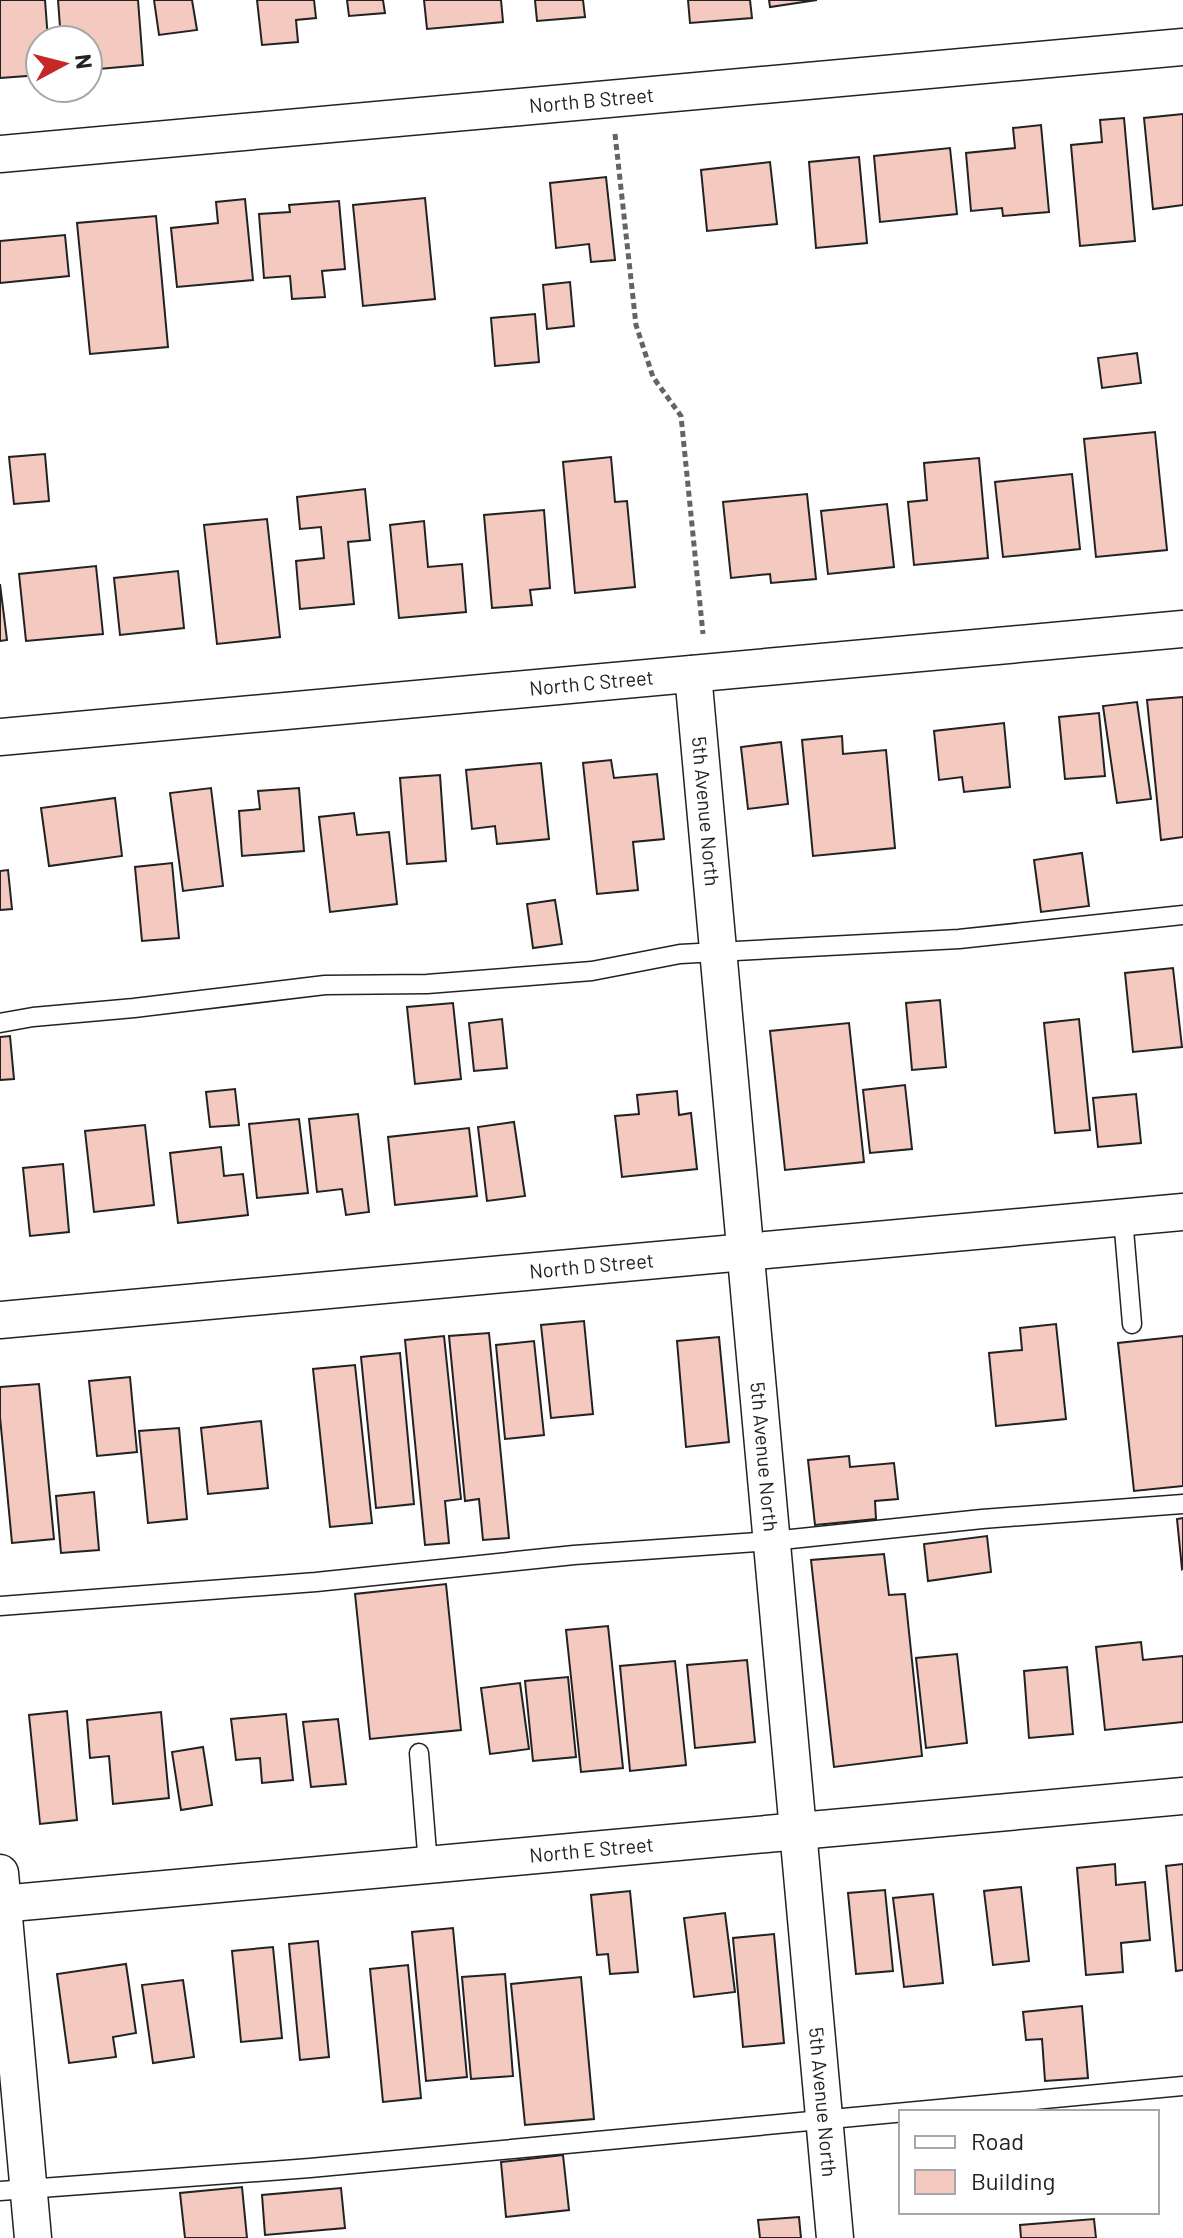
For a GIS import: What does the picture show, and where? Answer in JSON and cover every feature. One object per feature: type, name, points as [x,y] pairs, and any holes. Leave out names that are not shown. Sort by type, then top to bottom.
[{"type":"street","name":"North B Street","points":[[0,154],[1183,47]]},
{"type":"street","name":"North C Street","points":[[0,737],[698,658],[1183,629]]},
{"type":"street","name":"5th Avenue North","points":[[698,658],[718,952],[835,2238]]},
{"type":"street","name":"North D Street","points":[[0,1320],[1183,1212]]},
{"type":"street","name":"North E Street","points":[[1,1894],[428,1865],[1183,1796]]},
{"type":"street","points":[[1,1894],[14,2190],[33,2238]]},
{"type":"lane","points":[[0,1023],[325,985],[427,984],[592,971],[680,954],[959,939],[1183,915]]},
{"type":"lane","points":[[1123,1218],[1132,1324]]},
{"type":"lane","points":[[0,1606],[300,1584],[574,1555],[772,1541],[982,1519],[1183,1504]]},
{"type":"lane","points":[[419,1753],[428,1865]]},
{"type":"lane","points":[[923,2110],[1183,2086]]},
{"type":"lane","points":[[14,2190],[324,2167],[899,2112]]},
{"type":"path","points":[[614,125],[636,325],[653,377],[681,416],[698,658]]},
{"type":"building","points":[[0,0],[45,0],[47,24],[24,24],[24,76],[0,78]]},
{"type":"building","points":[[58,0],[138,0],[143,65],[104,69],[104,24],[60,24]]},
{"type":"building","points":[[154,0],[192,0],[197,30],[159,35]]},
{"type":"building","points":[[257,0],[314,0],[316,18],[296,20],[298,42],[262,45]]},
{"type":"building","points":[[347,0],[383,0],[385,13],[349,16]]},
{"type":"building","points":[[424,0],[501,0],[503,22],[427,29]]},
{"type":"building","points":[[535,0],[583,0],[585,17],[537,21]]},
{"type":"building","points":[[688,0],[750,0],[752,18],[690,23]]},
{"type":"building","points":[[769,0],[817,0],[770,7]]},
{"type":"building","points":[[1183,114],[1183,205],[1153,209],[1144,118]]},
{"type":"building","points":[[1124,118],[1135,241],[1080,246],[1071,145],[1102,142],[1100,120]]},
{"type":"building","points":[[1041,125],[1049,212],[1003,216],[1002,208],[971,211],[966,153],[1015,148],[1013,128]]},
{"type":"building","points":[[950,148],[957,214],[880,222],[874,156]]},
{"type":"building","points":[[859,157],[867,243],[816,248],[809,162]]},
{"type":"building","points":[[770,162],[777,224],[707,231],[701,170]]},
{"type":"building","points":[[606,177],[615,260],[591,262],[589,244],[556,248],[550,183]]},
{"type":"building","points":[[425,198],[435,299],[363,306],[353,205]]},
{"type":"building","points":[[245,199],[253,280],[177,287],[171,228],[218,223],[216,202]]},
{"type":"building","points":[[339,201],[345,269],[322,271],[325,297],[292,299],[290,276],[264,278],[259,214],[290,212],[289,205]]},
{"type":"building","points":[[156,216],[168,347],[90,354],[77,223]]},
{"type":"building","points":[[65,235],[69,276],[0,283],[0,241]]},
{"type":"building","points":[[570,282],[574,326],[547,329],[543,285]]},
{"type":"building","points":[[535,314],[539,362],[495,366],[491,318]]},
{"type":"building","points":[[1137,353],[1141,383],[1102,388],[1098,358]]},
{"type":"building","points":[[1155,432],[1167,550],[1096,557],[1084,439]]},
{"type":"building","points":[[45,454],[49,501],[14,504],[9,457]]},
{"type":"building","points":[[611,457],[615,502],[627,501],[635,587],[575,593],[563,462]]},
{"type":"building","points":[[979,458],[988,558],[914,565],[908,502],[927,500],[924,463]]},
{"type":"building","points":[[1072,474],[1080,549],[1003,557],[995,482]]},
{"type":"building","points":[[365,489],[370,540],[348,542],[354,604],[300,609],[296,561],[324,558],[321,527],[300,529],[297,497]]},
{"type":"building","points":[[807,494],[816,579],[771,583],[770,574],[731,578],[723,502]]},
{"type":"building","points":[[887,504],[894,567],[828,574],[821,511]]},
{"type":"building","points":[[544,510],[550,588],[530,590],[532,605],[492,608],[484,515]]},
{"type":"building","points":[[267,519],[280,637],[217,644],[204,525]]},
{"type":"building","points":[[424,521],[428,567],[462,564],[466,612],[399,618],[390,525]]},
{"type":"building","points":[[96,566],[103,634],[26,641],[19,574]]},
{"type":"building","points":[[178,571],[184,628],[120,635],[114,578]]},
{"type":"building","points":[[0,584],[7,640],[0,641]]},
{"type":"building","points":[[1183,697],[1183,837],[1161,840],[1147,700]]},
{"type":"building","points":[[1137,702],[1151,799],[1117,803],[1103,706]]},
{"type":"building","points":[[1099,713],[1105,776],[1065,779],[1059,717]]},
{"type":"building","points":[[1004,723],[1010,787],[964,792],[962,777],[939,780],[934,731]]},
{"type":"building","points":[[842,736],[843,754],[886,750],[895,848],[813,856],[802,740]]},
{"type":"building","points":[[781,742],[788,804],[748,809],[741,747]]},
{"type":"building","points":[[611,760],[614,778],[657,774],[664,839],[633,842],[638,890],[597,894],[583,763]]},
{"type":"building","points":[[541,763],[549,839],[497,844],[495,826],[472,829],[466,770]]},
{"type":"building","points":[[440,775],[446,861],[407,864],[400,778]]},
{"type":"building","points":[[211,788],[223,886],[183,891],[170,793]]},
{"type":"building","points":[[299,788],[304,851],[242,856],[239,811],[260,809],[258,791]]},
{"type":"building","points":[[115,798],[122,856],[49,866],[41,808]]},
{"type":"building","points":[[354,813],[357,835],[389,832],[397,904],[330,912],[319,817]]},
{"type":"building","points":[[1082,853],[1089,906],[1041,912],[1034,860]]},
{"type":"building","points":[[172,863],[179,938],[142,941],[135,867]]},
{"type":"building","points":[[8,870],[12,909],[0,910],[0,871]]},
{"type":"building","points":[[555,900],[562,944],[533,948],[527,904]]},
{"type":"building","points":[[1173,968],[1182,1047],[1133,1052],[1125,973]]},
{"type":"building","points":[[940,1000],[946,1067],[912,1070],[906,1003]]},
{"type":"building","points":[[453,1003],[461,1079],[415,1084],[407,1007]]},
{"type":"building","points":[[502,1019],[507,1068],[474,1071],[469,1023]]},
{"type":"building","points":[[1079,1019],[1090,1130],[1055,1133],[1044,1023]]},
{"type":"building","points":[[849,1023],[864,1162],[785,1170],[770,1031]]},
{"type":"building","points":[[10,1036],[14,1079],[0,1080],[0,1037]]},
{"type":"building","points":[[905,1085],[912,1149],[870,1153],[863,1090]]},
{"type":"building","points":[[235,1089],[239,1125],[210,1127],[206,1092]]},
{"type":"building","points":[[677,1091],[679,1115],[691,1113],[697,1169],[622,1177],[615,1116],[639,1114],[637,1095]]},
{"type":"building","points":[[1136,1094],[1141,1143],[1098,1147],[1093,1098]]},
{"type":"building","points":[[358,1114],[369,1212],[346,1215],[342,1189],[317,1192],[309,1119]]},
{"type":"building","points":[[299,1119],[308,1193],[257,1198],[249,1124]]},
{"type":"building","points":[[514,1122],[525,1196],[487,1201],[478,1127]]},
{"type":"building","points":[[145,1125],[154,1205],[94,1212],[85,1131]]},
{"type":"building","points":[[469,1128],[477,1196],[395,1205],[388,1137]]},
{"type":"building","points":[[221,1147],[224,1176],[243,1174],[248,1215],[178,1223],[170,1153]]},
{"type":"building","points":[[63,1164],[69,1232],[30,1236],[23,1168]]},
{"type":"building","points":[[584,1321],[593,1414],[551,1418],[541,1325]]},
{"type":"building","points":[[1056,1324],[1066,1419],[996,1426],[989,1353],[1022,1350],[1020,1328]]},
{"type":"building","points":[[489,1333],[509,1538],[483,1540],[479,1499],[465,1501],[449,1336]]},
{"type":"building","points":[[444,1336],[461,1499],[445,1501],[449,1543],[425,1545],[405,1340]]},
{"type":"building","points":[[1183,1336],[1183,1486],[1134,1491],[1118,1343]]},
{"type":"building","points":[[719,1337],[729,1442],[686,1447],[677,1341]]},
{"type":"building","points":[[534,1341],[544,1435],[505,1439],[496,1345]]},
{"type":"building","points":[[400,1353],[414,1504],[376,1508],[361,1357]]},
{"type":"building","points":[[355,1365],[372,1523],[330,1527],[313,1369]]},
{"type":"building","points":[[130,1377],[137,1452],[97,1456],[89,1381]]},
{"type":"building","points":[[39,1384],[54,1539],[12,1543],[0,1387]]},
{"type":"building","points":[[261,1421],[268,1488],[208,1494],[201,1428]]},
{"type":"building","points":[[179,1428],[187,1519],[148,1523],[139,1431]]},
{"type":"building","points":[[849,1456],[850,1467],[894,1463],[898,1499],[875,1501],[876,1519],[815,1525],[808,1460]]},
{"type":"building","points":[[94,1492],[99,1550],[61,1553],[56,1496]]},
{"type":"building","points":[[1183,1518],[1183,1568],[1182,1569],[1177,1519]]},
{"type":"building","points":[[987,1536],[991,1572],[928,1581],[924,1544]]},
{"type":"building","points":[[884,1554],[889,1595],[905,1594],[922,1756],[834,1767],[811,1560]]},
{"type":"building","points":[[446,1584],[461,1730],[370,1739],[355,1594]]},
{"type":"building","points":[[608,1626],[623,1768],[581,1772],[566,1630]]},
{"type":"building","points":[[1141,1642],[1143,1660],[1183,1656],[1183,1722],[1105,1730],[1096,1647]]},
{"type":"building","points":[[957,1654],[967,1743],[926,1748],[916,1658]]},
{"type":"building","points":[[747,1660],[755,1742],[695,1748],[687,1665]]},
{"type":"building","points":[[675,1661],[686,1765],[630,1771],[620,1666]]},
{"type":"building","points":[[1067,1667],[1073,1734],[1029,1738],[1024,1671]]},
{"type":"building","points":[[568,1677],[576,1757],[533,1761],[525,1681]]},
{"type":"building","points":[[520,1683],[529,1749],[490,1754],[481,1688]]},
{"type":"building","points":[[67,1711],[77,1820],[40,1824],[29,1715]]},
{"type":"building","points":[[161,1712],[169,1798],[113,1804],[109,1756],[90,1758],[87,1720]]},
{"type":"building","points":[[286,1714],[293,1780],[262,1783],[260,1758],[236,1760],[231,1719]]},
{"type":"building","points":[[338,1719],[346,1784],[311,1787],[303,1722]]},
{"type":"building","points":[[203,1747],[212,1805],[181,1810],[172,1752]]},
{"type":"building","points":[[1115,1864],[1116,1885],[1145,1882],[1150,1940],[1121,1943],[1123,1972],[1086,1975],[1077,1868]]},
{"type":"building","points":[[1183,1864],[1183,1970],[1176,1971],[1166,1866]]},
{"type":"building","points":[[1021,1887],[1029,1961],[993,1965],[984,1891]]},
{"type":"building","points":[[885,1890],[893,1971],[856,1974],[848,1893]]},
{"type":"building","points":[[630,1891],[638,1972],[610,1974],[608,1954],[597,1955],[591,1895]]},
{"type":"building","points":[[933,1894],[943,1983],[904,1987],[893,1898]]},
{"type":"building","points":[[725,1913],[735,1992],[694,1997],[684,1918]]},
{"type":"building","points":[[453,1928],[467,2077],[426,2081],[412,1932]]},
{"type":"building","points":[[774,1934],[784,2043],[743,2047],[733,1938]]},
{"type":"building","points":[[318,1941],[329,2057],[300,2060],[289,1944]]},
{"type":"building","points":[[273,1947],[282,2038],[241,2042],[232,1951]]},
{"type":"building","points":[[126,1964],[136,2033],[113,2037],[116,2057],[69,2063],[57,1974]]},
{"type":"building","points":[[408,1965],[421,2098],[383,2102],[370,1969]]},
{"type":"building","points":[[505,1974],[513,2076],[471,2079],[462,1977]]},
{"type":"building","points":[[581,1977],[594,2119],[525,2125],[511,1984]]},
{"type":"building","points":[[183,1980],[194,2057],[153,2063],[142,1985]]},
{"type":"building","points":[[1082,2006],[1088,2078],[1045,2081],[1042,2039],[1026,2040],[1023,2012]]},
{"type":"building","points":[[563,2155],[569,2210],[506,2217],[501,2162]]},
{"type":"building","points":[[242,2187],[247,2238],[185,2238],[180,2193]]},
{"type":"building","points":[[341,2188],[345,2228],[265,2235],[262,2195]]},
{"type":"building","points":[[799,2217],[801,2238],[760,2238],[758,2220]]},
{"type":"building","points":[[1094,2219],[1096,2238],[1021,2238],[1020,2225]]}]
